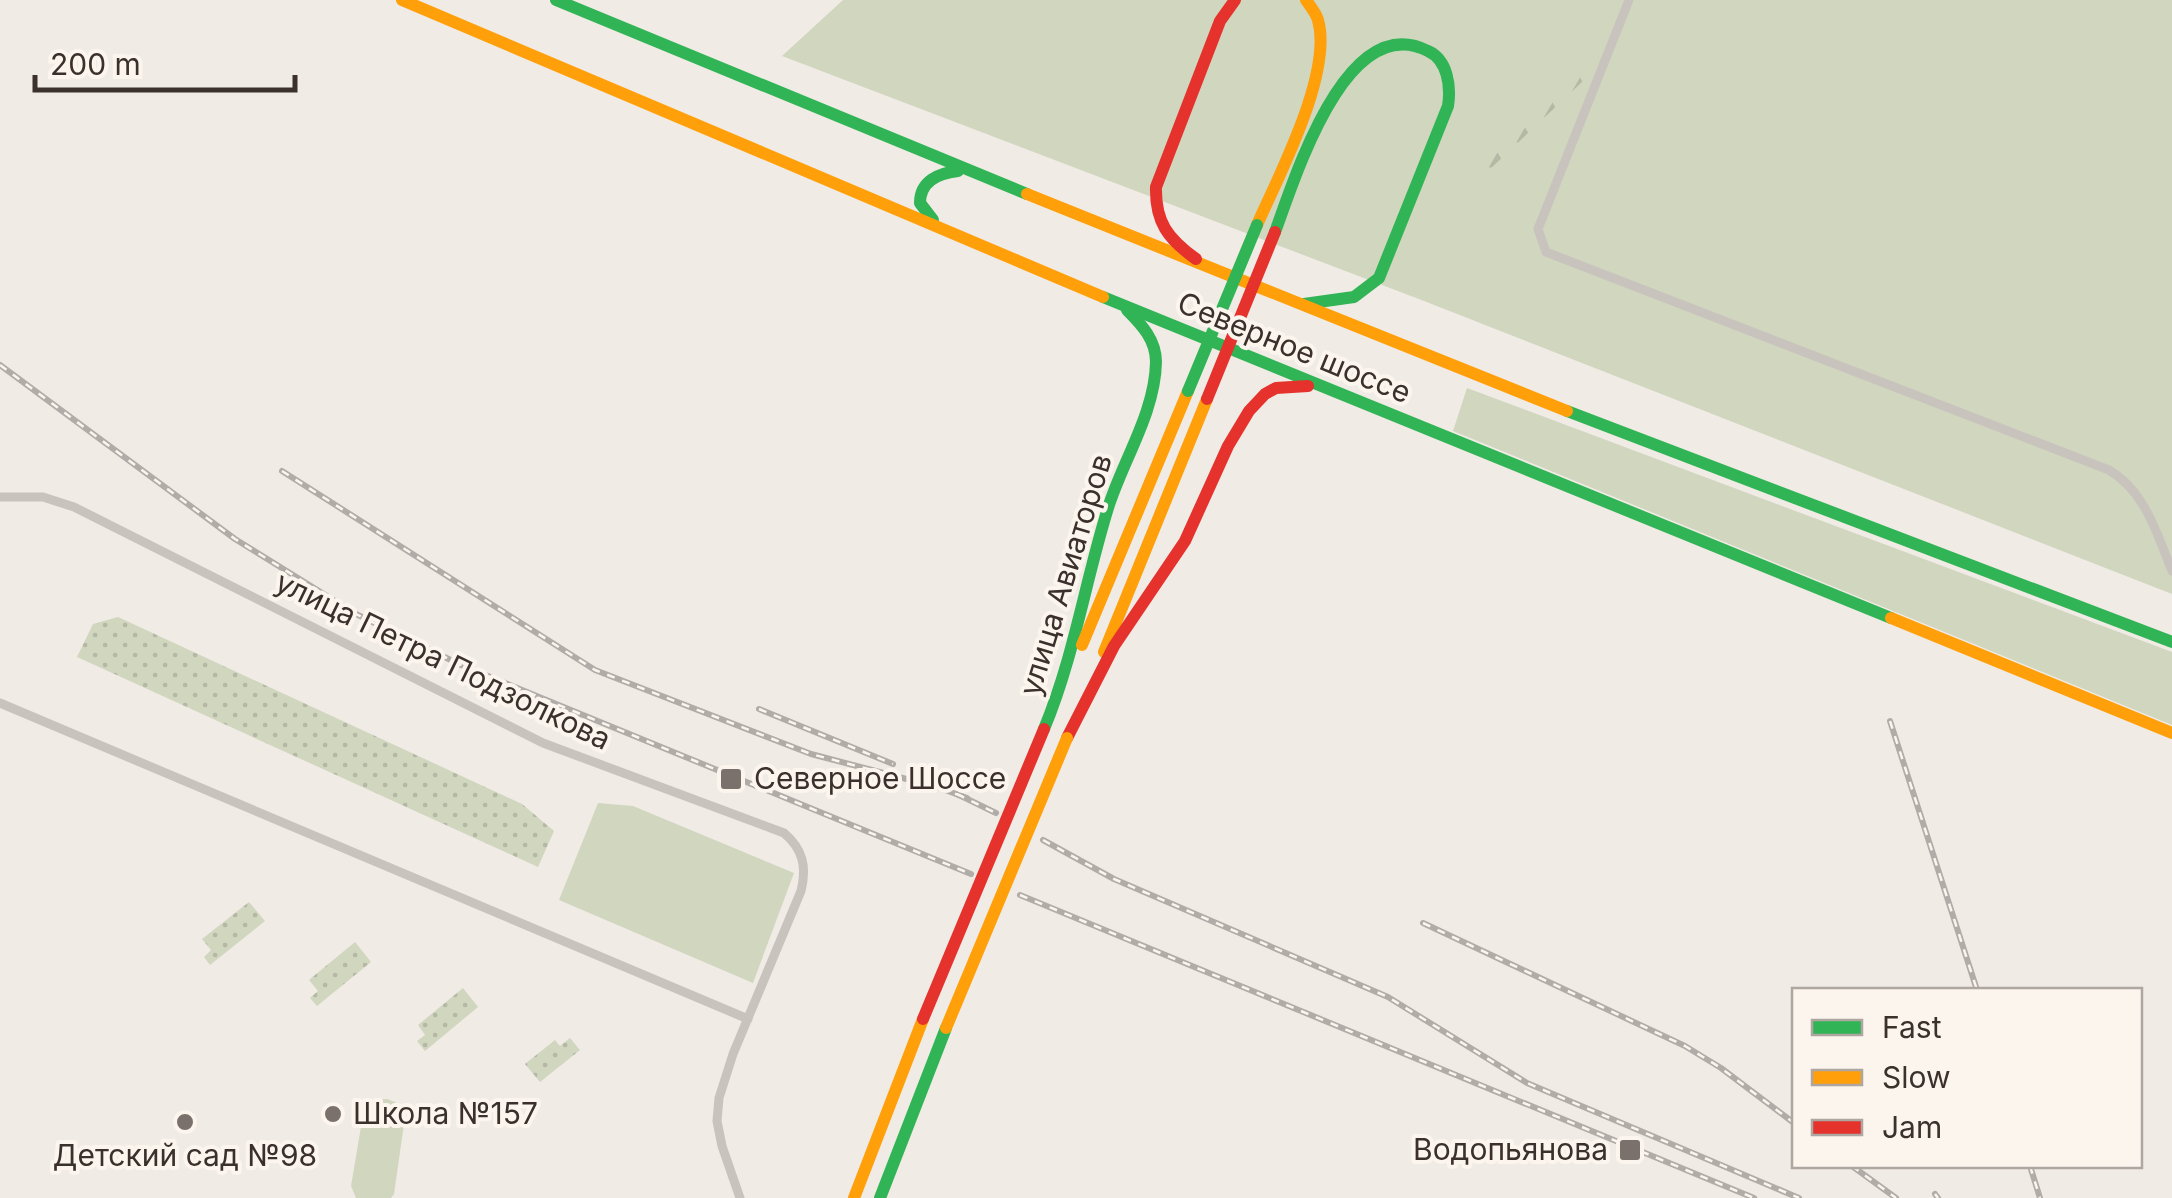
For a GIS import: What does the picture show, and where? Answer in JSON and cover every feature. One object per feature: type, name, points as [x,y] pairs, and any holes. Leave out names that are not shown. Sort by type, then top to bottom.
[{"type":"main road","name":"Северное шоссе","points":[[402,0],[1122,305],[2172,733]]},
{"type":"main road","name":"Северное шоссе","points":[[556,0],[1210,270],[1698,462],[2172,642]]},
{"type":"main road","points":[[1210,270],[1170,239],[1160,225],[1155,208],[1156,187],[1220,20],[1234,0]]},
{"type":"main road","points":[[1065,684],[1317,77],[1321,36],[1318,17],[1306,0]]},
{"type":"main road","points":[[1090,686],[1331,93],[1355,59],[1374,43],[1396,36],[1418,42],[1435,54],[1451,92],[1379,278],[1365,294],[1346,302],[1296,304]]},
{"type":"main road","points":[[944,228],[925,214],[920,193],[934,175],[966,170]]},
{"type":"main road","name":"улица Авиаторов","points":[[854,1198],[924,1019],[1065,684],[1106,512],[1151,391],[1156,367],[1156,348],[1147,330],[1122,305]]},
{"type":"main road","name":"улица Авиаторов","points":[[880,1198],[946,1028],[1090,686],[1184,543],[1255,401],[1284,384],[1320,386]]},
{"type":"street","points":[[1629,0],[1538,229],[1546,252],[2109,470],[2134,489],[2172,571]]},
{"type":"street","name":"улица Петра Подзолкова","points":[[0,497],[43,496],[74,507],[543,743],[784,833],[801,853],[804,879],[722,1082],[718,1110],[722,1146],[740,1198]]},
{"type":"street","points":[[0,703],[748,1019]]},
{"type":"green space","points":[[843,0],[2172,0],[2172,594],[1424,301],[782,56]]},
{"type":"green space","points":[[1594,46],[1584,80],[1489,170],[1486,144]]},
{"type":"green space","points":[[1467,388],[2172,652],[2172,725],[1453,431]]},
{"type":"green space","points":[[118,617],[522,804],[554,831],[538,867],[77,657],[93,624]]},
{"type":"green space","points":[[598,803],[633,806],[794,873],[753,983],[559,900]]},
{"type":"green space","points":[[249,902],[265,921],[210,965],[204,957],[211,950],[202,939]]},
{"type":"green space","points":[[355,942],[371,962],[317,1006],[310,998],[318,991],[309,980]]},
{"type":"green space","points":[[463,988],[478,1007],[425,1051],[417,1041],[425,1035],[418,1025]]},
{"type":"green space","points":[[570,1038],[580,1050],[540,1082],[525,1064],[555,1040],[560,1046]]},
{"type":"green space","points":[[374,1100],[395,1102],[405,1117],[394,1194],[391,1198],[356,1198],[351,1186],[364,1109]]},
{"type":"railway","points":[[0,365],[235,539],[356,614],[461,665],[971,874]]},
{"type":"railway","points":[[282,471],[595,670],[811,754],[967,798]]},
{"type":"railway","points":[[759,709],[893,764]]},
{"type":"railway","points":[[1890,721],[1976,988]]},
{"type":"railway","points":[[957,794],[996,813]]},
{"type":"railway","points":[[1043,840],[1114,879],[1388,997],[1527,1083],[1799,1198]]},
{"type":"railway","points":[[1020,895],[1754,1198]]},
{"type":"railway","points":[[1423,923],[1685,1046],[1792,1121]]},
{"type":"railway","points":[[1855,1168],[1896,1198]]},
{"type":"railway","points":[[2031,1168],[2040,1198]]},
{"type":"railway","points":[[1935,1194],[1938,1198]]},
{"type":"traffic: fast","points":[[556,0],[1027,194]]},
{"type":"traffic: fast","points":[[1275,232],[1311,140],[1349,76],[1372,54],[1399,45],[1435,55],[1447,75],[1448,106],[1379,278],[1354,297],[1304,304]]},
{"type":"traffic: fast","points":[[933,220],[920,203],[923,189],[938,176],[958,171]]},
{"type":"traffic: fast","points":[[1188,391],[1257,225]]},
{"type":"traffic: fast","points":[[1103,297],[1891,618]]},
{"type":"traffic: fast","points":[[1044,729],[1108,508],[1144,418],[1154,381],[1154,347],[1127,310]]},
{"type":"traffic: fast","points":[[1567,411],[2172,642]]},
{"type":"traffic: fast","points":[[880,1198],[946,1028]]},
{"type":"traffic: slow","points":[[402,0],[1103,297]]},
{"type":"traffic: slow","points":[[1257,225],[1301,124],[1318,67],[1318,20],[1306,0]]},
{"type":"traffic: slow","points":[[1027,194],[1567,411]]},
{"type":"traffic: slow","points":[[1082,645],[1188,391]]},
{"type":"traffic: slow","points":[[1104,652],[1207,399]]},
{"type":"traffic: slow","points":[[1891,618],[2172,733]]},
{"type":"traffic: slow","points":[[946,1028],[1067,738]]},
{"type":"traffic: slow","points":[[854,1198],[923,1019]]},
{"type":"traffic: jam","points":[[1196,259],[1165,229],[1156,187],[1220,21],[1235,0]]},
{"type":"traffic: jam","points":[[1207,399],[1275,232]]},
{"type":"traffic: jam","points":[[1067,738],[1114,646],[1185,541],[1228,446],[1249,411],[1276,388],[1308,386]]},
{"type":"traffic: jam","points":[[923,1019],[1044,729]]},
{"type":"place","name":"Северное Шоссе","points":[[731,779]]},
{"type":"place","name":"Школа №157","points":[[333,1114]]},
{"type":"place","name":"Детский сад №98","points":[[185,1122]]},
{"type":"place","name":"Водопьянова","points":[[1630,1150]]}]
